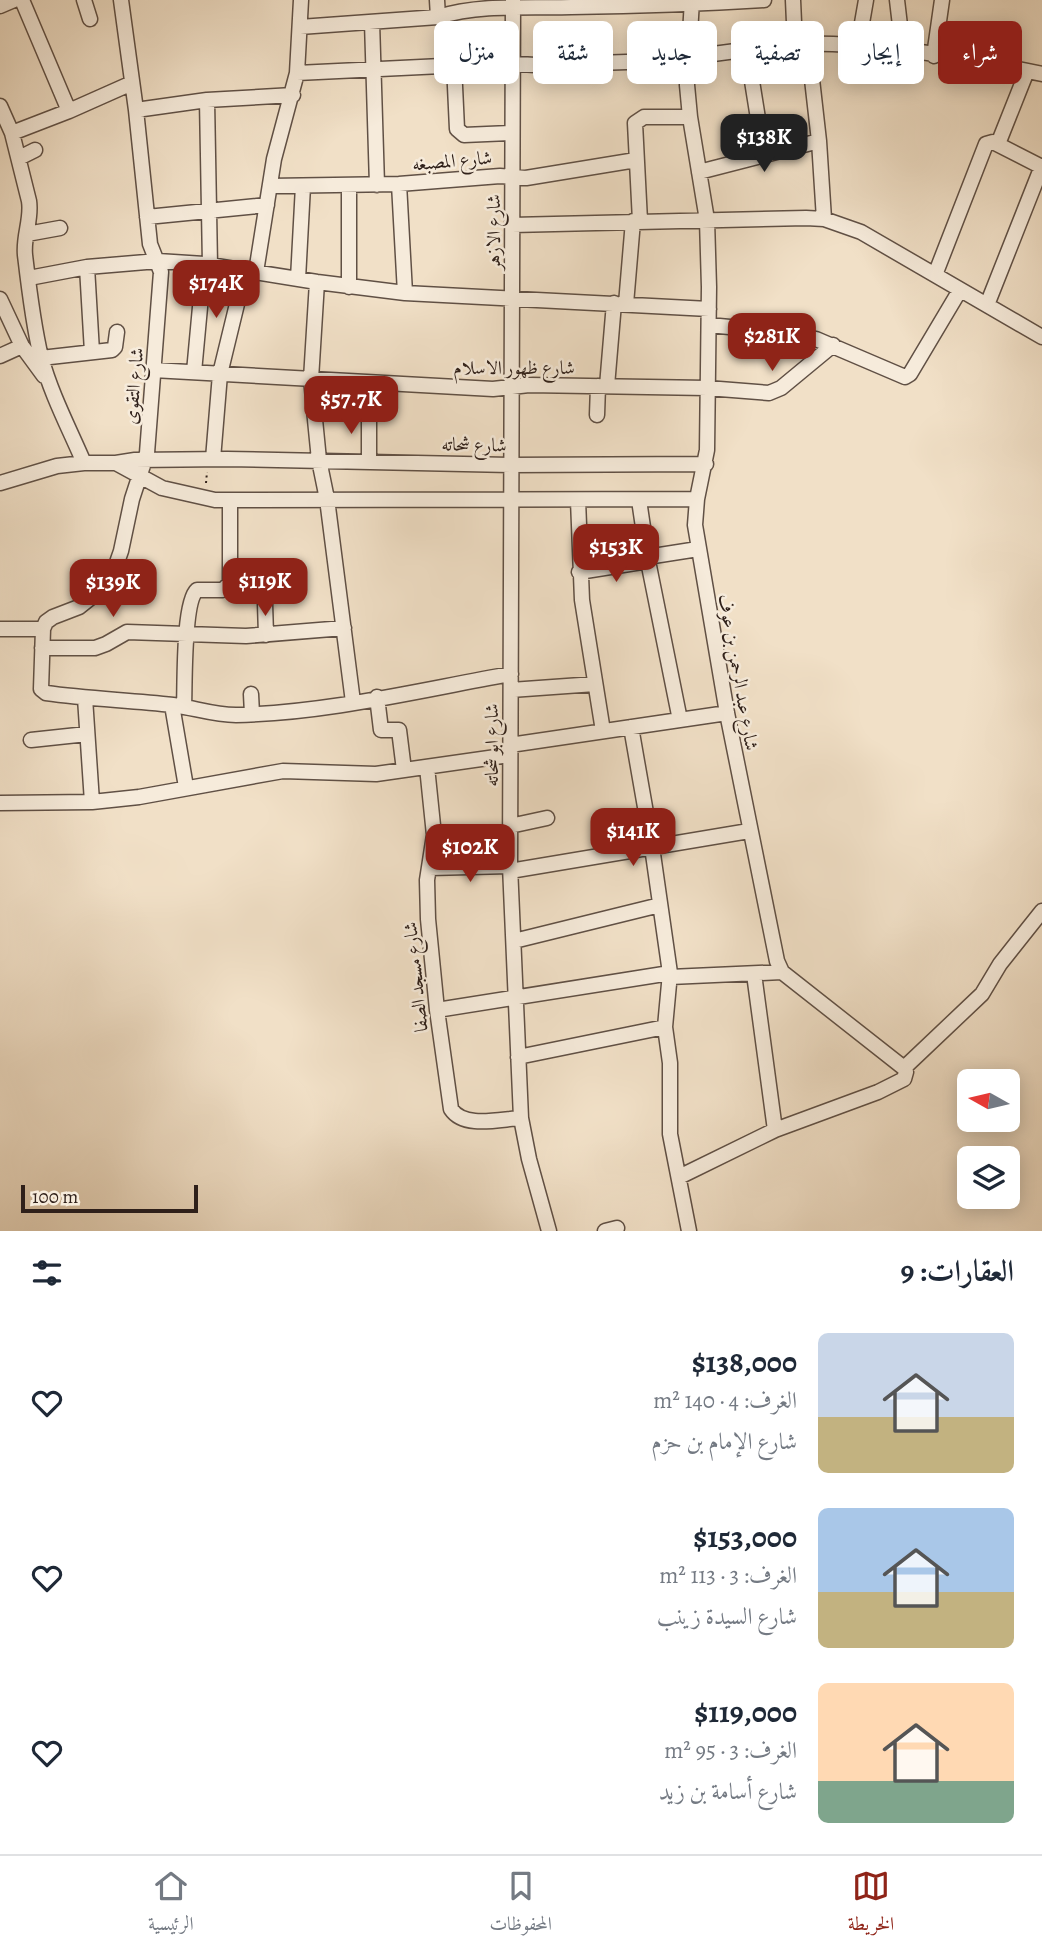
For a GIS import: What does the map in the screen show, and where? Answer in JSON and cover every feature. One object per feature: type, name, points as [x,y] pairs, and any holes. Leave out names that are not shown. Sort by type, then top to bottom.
[{"type":"street","points":[[0,6],[15,0]]},
{"type":"street","points":[[22,0],[69,111]]},
{"type":"street","points":[[84,0],[90,19]]},
{"type":"street","name":"شارع التقوى","points":[[43,629],[52,617],[79,607],[104,587],[114,571],[145,460],[161,278],[158,261],[150,244],[121,0]]},
{"type":"street","points":[[220,459],[220,374],[250,272],[267,205],[277,145],[293,95],[297,74],[301,0]]},
{"type":"street","points":[[437,0],[438,18]]},
{"type":"street","points":[[300,27],[438,18],[456,11],[513,4],[764,0]]},
{"type":"street","points":[[793,0],[797,21]]},
{"type":"street","points":[[862,21],[866,0]]},
{"type":"street","points":[[897,0],[899,21]]},
{"type":"street","points":[[934,56],[942,0]]},
{"type":"street","points":[[690,21],[691,2]]},
{"type":"street","points":[[372,22],[377,185]]},
{"type":"street","points":[[924,54],[1042,74]]},
{"type":"street","points":[[519,64],[627,61]]},
{"type":"street","points":[[297,74],[434,66]]},
{"type":"street","points":[[998,144],[1027,71]]},
{"type":"street","points":[[12,133],[132,83]]},
{"type":"street","points":[[455,84],[457,129],[460,133],[512,133]]},
{"type":"street","name":"شارع الازهر","points":[[511,465],[513,84]]},
{"type":"street","points":[[689,84],[690,117],[707,220]]},
{"type":"street","points":[[752,84],[764,156]]},
{"type":"street","points":[[809,84],[819,141],[824,219]]},
{"type":"street","points":[[136,110],[207,100],[293,95]]},
{"type":"street","points":[[194,372],[207,265],[207,100]]},
{"type":"street","points":[[0,106],[12,133],[30,206],[25,249],[41,358],[84,463]]},
{"type":"street","points":[[597,415],[637,221],[634,126],[644,117],[690,117]]},
{"type":"street","points":[[699,172],[819,141]]},
{"type":"street","points":[[935,275],[985,146],[991,142],[998,144],[1042,168],[987,305]]},
{"type":"street","points":[[19,158],[35,150]]},
{"type":"street","name":"شارع المصبغه","points":[[270,186],[377,185],[512,176],[526,178],[636,160]]},
{"type":"street","points":[[399,184],[405,293]]},
{"type":"street","points":[[349,185],[349,287]]},
{"type":"street","points":[[298,279],[303,186]]},
{"type":"street","points":[[147,217],[267,205]]},
{"type":"street","points":[[512,225],[824,219],[861,232],[1042,337]]},
{"type":"street","name":"شارع عبد الرحمن بن عوف","points":[[707,220],[709,325],[706,464],[697,499],[695,525],[727,713],[777,961],[782,972]]},
{"type":"street","points":[[27,234],[60,228]]},
{"type":"street","points":[[29,278],[88,267],[158,261],[207,265],[405,293],[709,309]]},
{"type":"street","points":[[88,267],[92,352]]},
{"type":"street","points":[[317,282],[311,379],[319,460],[327,499],[353,702]]},
{"type":"street","points":[[709,325],[799,335],[833,345],[905,377],[910,374],[960,290]]},
{"type":"street","points":[[0,299],[22,346],[50,383]]},
{"type":"street","points":[[41,358],[114,349],[117,332]]},
{"type":"street","name":"شارع ظهور الاسلام","points":[[153,370],[493,389],[529,385],[602,386],[707,388],[769,393],[833,345]]},
{"type":"street","points":[[0,356],[22,346]]},
{"type":"street","points":[[369,410],[369,461]]},
{"type":"street","name":"شارع شحاته","points":[[0,484],[44,469],[84,463],[145,460],[319,460],[511,465],[706,464]]},
{"type":"street","points":[[116,463],[139,477],[178,493],[230,500],[697,499]]},
{"type":"street","name":"شارع ابو شحاته","points":[[511,465],[510,868],[521,1118],[549,1231]]},
{"type":"street","points":[[186,787],[178,706],[186,634],[194,591],[223,590],[230,583],[230,500]]},
{"type":"street","points":[[578,500],[579,572],[603,731]]},
{"type":"street","points":[[639,500],[680,720]]},
{"type":"street","points":[[579,572],[698,549]]},
{"type":"street","points":[[264,572],[266,635]]},
{"type":"street","points":[[42,648],[94,648],[106,645],[127,632],[266,635],[344,628]]},
{"type":"street","points":[[0,629],[43,629],[41,687],[46,693],[178,706],[211,714],[324,707],[511,674]]},
{"type":"street","points":[[511,690],[595,684]]},
{"type":"street","points":[[251,694],[252,713]]},
{"type":"street","points":[[377,697],[380,730],[399,730],[404,770]]},
{"type":"street","points":[[85,698],[92,802]]},
{"type":"street","points":[[0,803],[92,802],[139,797],[283,771],[353,775],[404,770],[603,731],[727,713]]},
{"type":"street","points":[[631,727],[652,847],[670,975],[665,1027],[670,1063],[670,1135],[688,1231]]},
{"type":"street","points":[[31,740],[87,734]]},
{"type":"street","name":"شارع مسجد الصفا","points":[[428,767],[434,835],[427,906],[437,1010],[453,1113],[466,1121],[521,1118]]},
{"type":"street","points":[[510,825],[547,818]]},
{"type":"street","points":[[429,867],[510,868],[750,831]]},
{"type":"street","points":[[514,941],[660,905]]},
{"type":"street","points":[[904,1068],[982,994],[1000,964],[1042,911]]},
{"type":"street","points":[[437,1010],[670,975],[782,972],[906,1072],[904,1079],[878,1092],[775,1130],[679,1177]]},
{"type":"street","points":[[754,974],[775,1130]]},
{"type":"street","points":[[518,1057],[665,1027]]},
{"type":"path","points":[[215,499],[205,482],[206,474],[220,459]]}]
